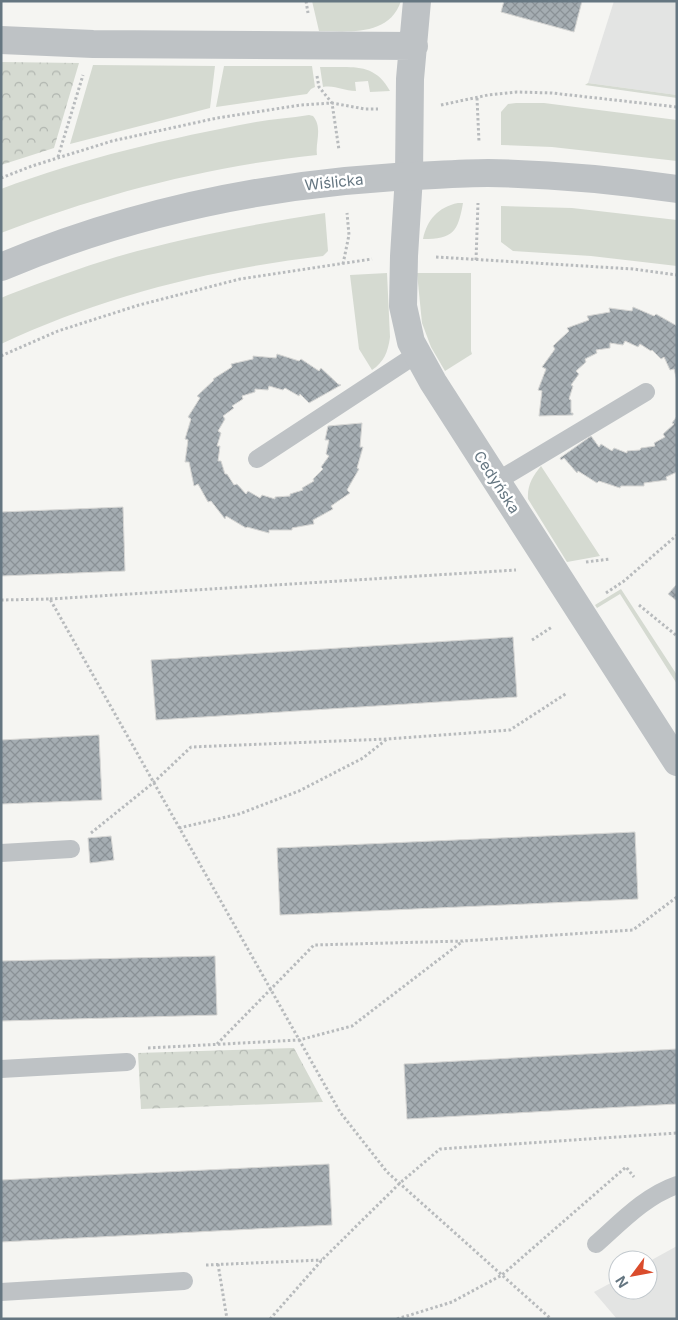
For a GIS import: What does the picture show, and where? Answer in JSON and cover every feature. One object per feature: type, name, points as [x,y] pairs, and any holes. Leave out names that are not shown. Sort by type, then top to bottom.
[{"type":"street","name":"Cedyńska","points":[[417,1],[410,79],[409,176],[404,256],[403,306],[407,329],[417,354],[433,382],[497,481],[565,566],[579,609],[677,762]]},
{"type":"street","points":[[1,40],[92,44],[414,46]]},
{"type":"street","name":"Wiślicka","points":[[1,267],[80,237],[189,206],[309,184],[409,176],[488,173],[582,178],[677,189]]},
{"type":"lane","points":[[257,459],[417,354]]},
{"type":"lane","points":[[497,481],[646,392]]},
{"type":"lane","points":[[1,853],[71,849]]},
{"type":"lane","points":[[1,1069],[127,1062]]},
{"type":"lane","points":[[596,1244],[650,1197],[677,1185]]},
{"type":"lane","points":[[1,1292],[184,1281]]},
{"type":"path","points":[[57,158],[92,44]]},
{"type":"path","points":[[436,106],[500,93],[535,92],[677,108]]},
{"type":"path","points":[[477,98],[479,148]]},
{"type":"path","points":[[332,104],[340,154]]},
{"type":"path","points":[[1,178],[112,141],[217,118],[301,105],[332,104],[384,110]]},
{"type":"path","points":[[476,260],[478,202]]},
{"type":"path","points":[[343,264],[348,235],[346,208]]},
{"type":"path","points":[[430,257],[633,269],[677,275]]},
{"type":"path","points":[[1,356],[58,331],[139,305],[240,279],[380,258]]},
{"type":"path","points":[[579,609],[624,581],[677,535]]},
{"type":"path","points":[[1,600],[50,599],[565,566],[610,559]]},
{"type":"path","points":[[50,599],[340,1112],[387,1172],[551,1319]]},
{"type":"path","points":[[639,605],[677,636]]},
{"type":"path","points":[[532,640],[554,625]]},
{"type":"path","points":[[71,849],[153,783],[191,747],[387,739],[510,730],[567,693]]},
{"type":"path","points":[[179,828],[239,814],[300,791],[363,758],[387,739]]},
{"type":"path","points":[[218,1044],[314,945],[462,940],[633,930],[677,897]]},
{"type":"path","points":[[127,1062],[128,1049],[300,1040],[352,1026],[462,940]]},
{"type":"path","points":[[270,1319],[322,1260],[400,1184],[440,1149],[677,1132]]},
{"type":"path","points":[[397,1319],[452,1302],[502,1275],[626,1167],[650,1197]]},
{"type":"path","points":[[184,1281],[182,1266],[322,1260]]},
{"type":"path","points":[[218,1264],[227,1319]]},
{"type":"shaded area","points":[[614,1],[677,1],[677,95],[588,83]]},
{"type":"shaded area","points":[[677,1246],[677,1319],[617,1319],[594,1292],[608,1284],[608,1300],[658,1300],[658,1256]]},
{"type":"green space","points":[[312,1],[401,1],[395,13],[387,21],[377,26],[355,31],[319,31]]},
{"type":"green space","points":[[1,62],[79,63],[54,148],[1,165]]},
{"type":"green space","points":[[93,65],[215,66],[210,108],[70,144]]},
{"type":"green space","points":[[224,66],[312,66],[315,87],[307,94],[216,107]]},
{"type":"green space","points":[[320,67],[351,67],[369,70],[384,81],[390,91],[370,92],[368,81],[355,82],[356,91],[323,87]]},
{"type":"green space","points":[[588,83],[677,95],[677,98],[585,85]]},
{"type":"green space","points":[[544,103],[677,120],[677,161],[552,147],[501,145],[501,112],[508,104]]},
{"type":"green space","points":[[313,116],[318,125],[317,155],[236,166],[196,174],[117,194],[1,233],[1,189],[95,158],[159,142],[256,122]]},
{"type":"green space","points":[[458,203],[463,203],[459,221],[452,232],[433,239],[423,239],[427,226],[434,215]]},
{"type":"green space","points":[[501,206],[572,208],[677,220],[677,266],[591,256],[513,251],[501,242]]},
{"type":"green space","points":[[325,213],[328,251],[323,256],[240,268],[118,298],[40,327],[1,344],[1,298],[8,295],[116,257],[168,243]]},
{"type":"green space","points":[[387,273],[390,337],[385,356],[380,364],[372,370],[359,349],[350,275]]},
{"type":"green space","points":[[417,273],[471,273],[472,354],[445,371],[431,347],[422,323]]},
{"type":"green space","points":[[541,466],[600,556],[567,562],[528,499],[528,489],[531,481]]},
{"type":"green space","points":[[621,589],[677,675],[677,684],[620,594],[597,608],[595,605]]},
{"type":"green space","points":[[294,1048],[323,1102],[141,1109],[138,1053]]},
{"type":"building","points":[[504,1],[582,1],[574,32],[501,12]]},
{"type":"building","points":[[633,307],[654,316],[656,314],[677,326],[677,381],[674,369],[670,370],[664,357],[661,359],[652,350],[640,344],[638,347],[625,341],[623,345],[610,343],[610,348],[596,350],[597,353],[585,359],[586,362],[576,371],[579,374],[571,385],[573,386],[569,399],[571,400],[571,413],[573,415],[539,416],[542,391],[538,390],[546,369],[542,367],[555,349],[553,346],[569,331],[567,328],[589,320],[587,316],[610,312],[609,308],[632,311]]},
{"type":"building","points":[[277,354],[299,361],[301,359],[319,371],[321,368],[341,385],[309,403],[300,394],[299,396],[285,388],[283,390],[269,386],[268,390],[255,389],[255,392],[242,396],[243,399],[232,406],[234,408],[223,416],[225,419],[218,431],[221,433],[217,446],[220,446],[218,461],[221,461],[225,474],[227,474],[234,485],[237,484],[246,494],[248,491],[260,498],[262,495],[275,499],[275,497],[290,496],[290,494],[303,490],[302,488],[314,481],[313,479],[323,469],[321,467],[329,456],[326,454],[329,440],[325,440],[328,426],[362,423],[360,447],[363,447],[357,468],[359,469],[347,490],[350,493],[331,506],[333,509],[313,520],[314,524],[292,528],[292,530],[269,530],[269,533],[246,528],[226,516],[225,519],[211,501],[208,502],[198,484],[194,486],[189,462],[185,462],[188,440],[185,439],[191,419],[188,417],[200,398],[197,396],[213,379],[232,367],[231,364],[253,359],[253,356],[276,358]]},
{"type":"building","points":[[677,416],[677,472],[666,477],[667,480],[644,483],[644,486],[621,486],[620,488],[599,481],[597,483],[578,471],[577,473],[564,458],[561,460],[560,458],[591,436],[599,447],[601,444],[612,451],[614,448],[627,453],[627,451],[655,446],[654,443],[665,437],[663,434],[674,424],[672,423]]},
{"type":"building","points":[[123,507],[125,571],[1,576],[1,512]]},
{"type":"building","points":[[677,584],[677,601],[668,594]]},
{"type":"building","points":[[513,637],[517,697],[156,720],[151,660]]},
{"type":"building","points":[[99,735],[102,800],[1,804],[1,740]]},
{"type":"building","points":[[635,832],[638,899],[280,915],[277,848]]},
{"type":"building","points":[[111,836],[114,860],[90,863],[88,838]]},
{"type":"building","points":[[215,956],[217,1015],[1,1021],[1,961]]},
{"type":"building","points":[[677,1049],[677,1104],[407,1119],[404,1064]]},
{"type":"building","points":[[329,1164],[332,1225],[1,1242],[1,1180]]}]
